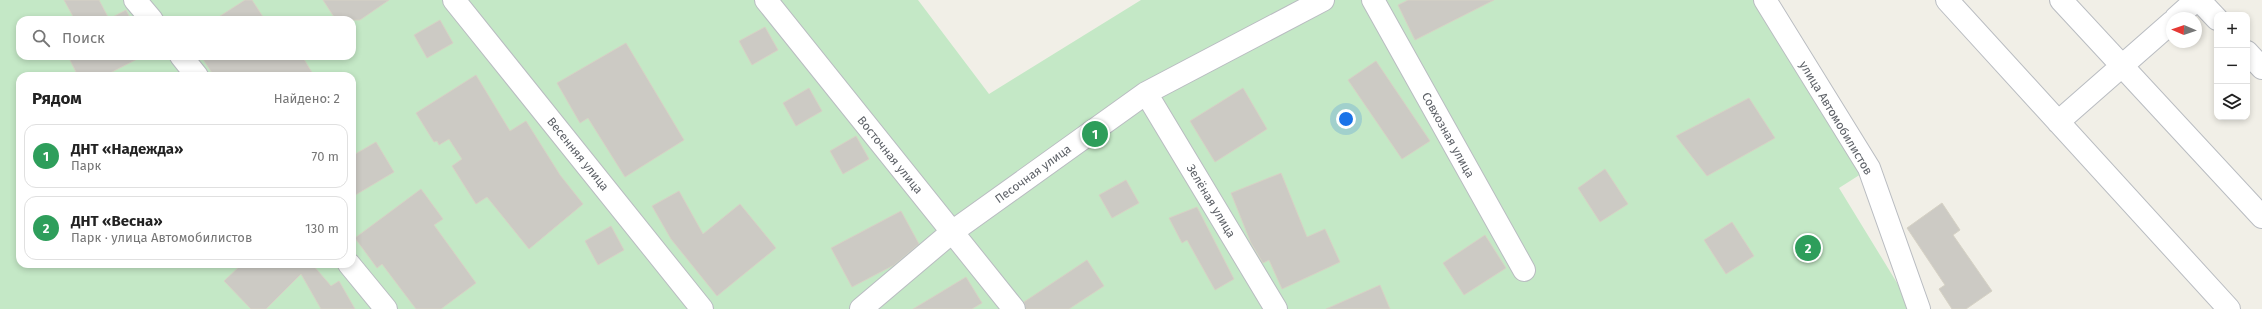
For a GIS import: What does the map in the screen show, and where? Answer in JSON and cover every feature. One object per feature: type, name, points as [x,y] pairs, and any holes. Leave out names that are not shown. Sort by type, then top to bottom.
[{"type":"street","points":[[135,0],[149,16]]},
{"type":"street","name":"Весенняя улица","points":[[454,0],[702,309]]},
{"type":"street","name":"Восточная улица","points":[[766,0],[1014,309]]},
{"type":"street","name":"Песочная улица","points":[[861,309],[952,232],[1146,93],[1323,0]]},
{"type":"street","name":"Совхозная улица","points":[[1373,0],[1524,270]]},
{"type":"street","name":"улица Автомобилистов","points":[[1765,0],[1869,168],[1919,309]]},
{"type":"street","points":[[1947,0],[2229,309]]},
{"type":"street","points":[[2061,0],[2262,217]]},
{"type":"street","points":[[2183,12],[2196,0]]},
{"type":"street","points":[[2199,0],[2214,16]]},
{"type":"street","points":[[2058,122],[2123,67],[2166,28]]},
{"type":"street","points":[[2250,55],[2262,68]]},
{"type":"street","points":[[184,60],[194,72]]},
{"type":"street","name":"Зелёная улица","points":[[1146,93],[1276,309]]},
{"type":"street","points":[[352,268],[386,309]]},
{"type":"green space","points":[[0,0],[918,0],[989,94],[1141,0],[1759,0],[1861,174],[1839,188],[1913,309],[0,309]]},
{"type":"building","points":[[64,0],[99,0],[107,16],[73,16]]},
{"type":"building","points":[[245,0],[252,0],[262,16],[220,16]]},
{"type":"building","points":[[323,0],[389,0],[360,20],[356,20],[356,16],[333,16]]},
{"type":"building","points":[[1408,0],[1494,0],[1415,40],[1398,5]]},
{"type":"building","points":[[126,10],[129,16],[115,16]]},
{"type":"building","points":[[440,20],[453,43],[427,58],[414,35]]},
{"type":"building","points":[[765,27],[778,50],[752,65],[739,41]]},
{"type":"building","points":[[626,43],[684,140],[625,177],[588,118],[580,123],[557,83]]},
{"type":"building","points":[[70,60],[135,60],[112,72],[76,72]]},
{"type":"building","points":[[204,60],[304,60],[312,72],[211,72]]},
{"type":"building","points":[[1376,61],[1430,141],[1402,159],[1348,80]]},
{"type":"building","points":[[476,75],[510,131],[526,121],[560,175],[583,204],[529,249],[487,197],[476,204],[452,166],[462,159],[449,139],[439,145],[437,141],[434,142],[416,113]]},
{"type":"building","points":[[809,88],[822,111],[796,126],[783,103]]},
{"type":"building","points":[[1243,88],[1267,129],[1215,162],[1190,121]]},
{"type":"building","points":[[1749,98],[1775,138],[1707,176],[1676,136]]},
{"type":"building","points":[[856,136],[869,159],[843,174],[830,151]]},
{"type":"building","points":[[376,142],[394,172],[356,195],[356,154]]},
{"type":"building","points":[[1605,169],[1628,204],[1600,222],[1578,188]]},
{"type":"building","points":[[1281,173],[1307,237],[1325,229],[1340,262],[1282,289],[1269,260],[1263,263],[1251,243],[1231,193]]},
{"type":"building","points":[[1126,180],[1139,203],[1112,218],[1099,195]]},
{"type":"building","points":[[421,189],[443,219],[434,225],[476,283],[441,309],[416,309],[382,264],[377,268],[356,237]]},
{"type":"building","points":[[679,191],[703,234],[740,204],[776,248],[717,296],[671,239],[652,206]]},
{"type":"building","points":[[1942,203],[1960,230],[1953,235],[1992,291],[1966,309],[1952,309],[1939,289],[1945,285],[1907,228]]},
{"type":"building","points":[[1197,207],[1234,279],[1215,290],[1187,240],[1182,243],[1169,218]]},
{"type":"building","points":[[901,211],[919,244],[894,265],[852,287],[831,248]]},
{"type":"building","points":[[1732,222],[1754,256],[1726,274],[1704,240]]},
{"type":"building","points":[[611,226],[624,250],[598,265],[585,241]]},
{"type":"building","points":[[1485,235],[1506,268],[1464,295],[1443,263]]},
{"type":"building","points":[[1087,260],[1104,286],[1069,309],[1026,309],[1024,302]]},
{"type":"building","points":[[238,268],[315,268],[331,286],[339,281],[355,309],[321,309],[301,274],[266,309],[251,309],[224,281]]},
{"type":"building","points":[[966,277],[982,303],[972,309],[913,309]]},
{"type":"building","points":[[1380,285],[1390,309],[1326,309]]},
{"type":"place","name":"ДНТ «Надежда»","points":[[1095,134]]},
{"type":"place","name":"ДНТ «Весна»","points":[[1808,248]]}]
